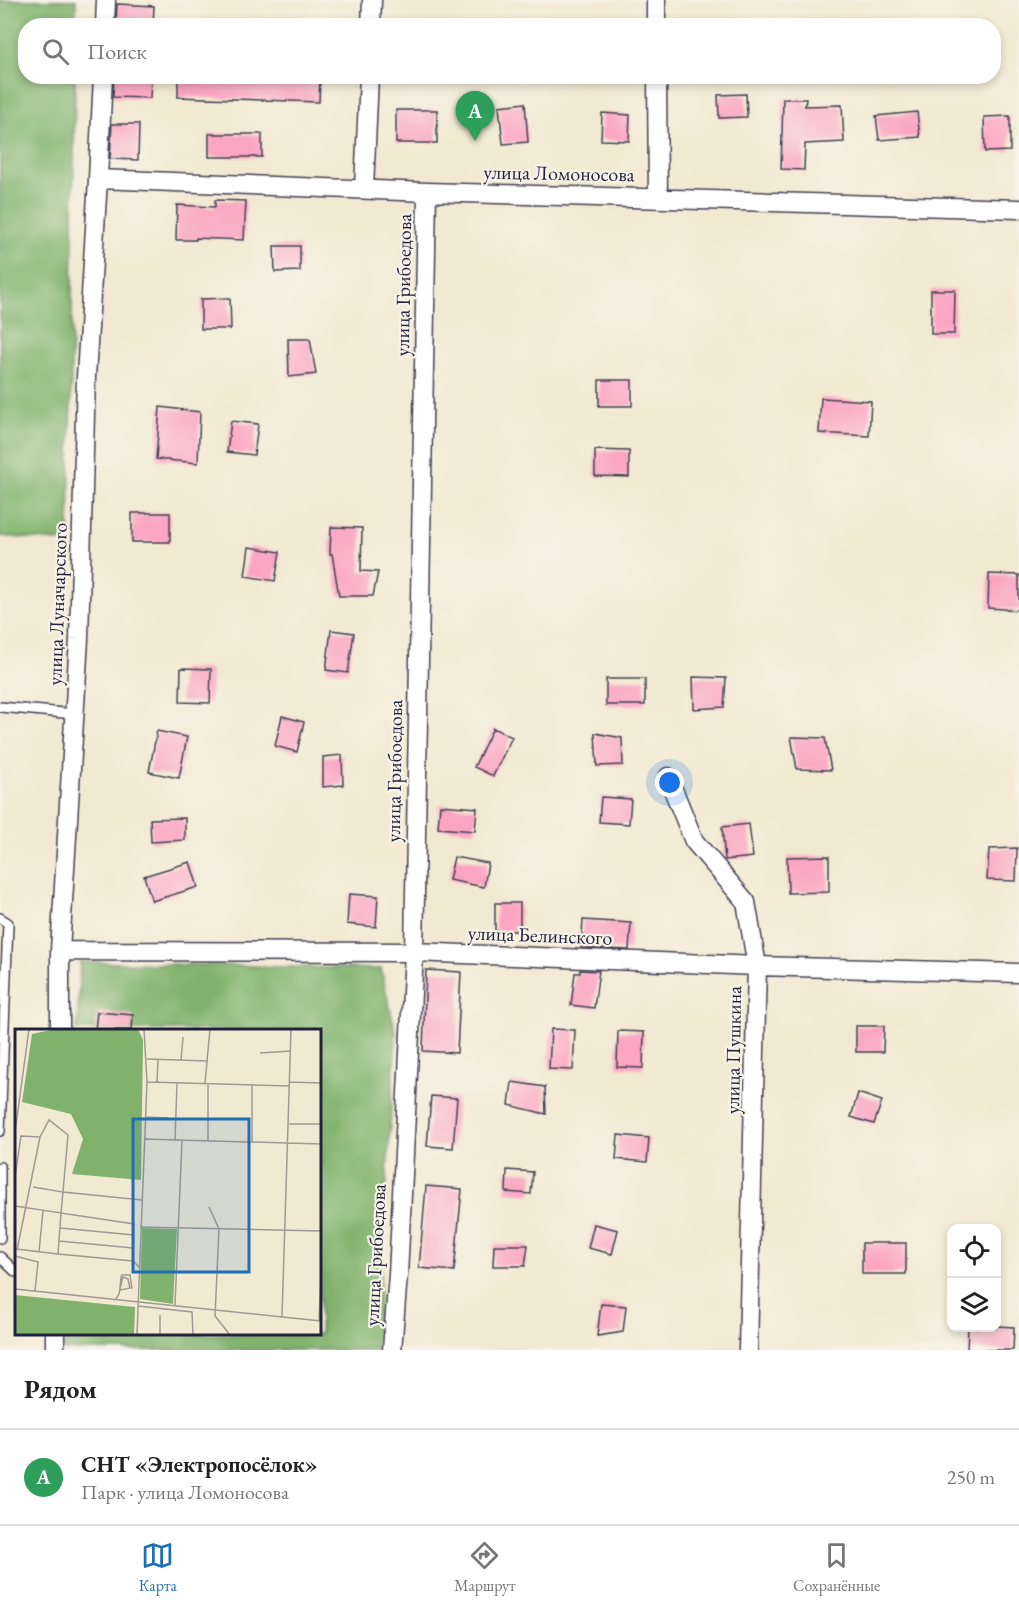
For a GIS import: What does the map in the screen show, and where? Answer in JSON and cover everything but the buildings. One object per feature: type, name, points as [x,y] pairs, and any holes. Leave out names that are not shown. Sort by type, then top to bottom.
[{"type":"street","points":[[105,18],[106,0]]},
{"type":"street","points":[[371,18],[372,0]]},
{"type":"street","points":[[656,0],[656,18]]},
{"type":"street","name":"улица Луначарского","points":[[60,1029],[60,951],[79,639],[86,378],[103,84]]},
{"type":"street","points":[[364,189],[369,84]]},
{"type":"street","points":[[657,84],[658,198]]},
{"type":"street","name":"улица Ломоносова","points":[[98,178],[427,192],[1019,209]]},
{"type":"street","name":"улица Грибоедова","points":[[392,1350],[398,1275],[414,952],[427,192]]},
{"type":"street","name":"улица Пушкина","points":[[668,777],[694,841],[746,902],[757,966],[748,1350]]},
{"type":"street","name":"улица Белинского","points":[[60,951],[414,952],[757,966],[1019,973]]},
{"type":"street","points":[[55,1350],[56,1335]]},
{"type":"lane","points":[[0,707],[75,714]]},
{"type":"lane","points":[[0,918],[8,923],[2,1023],[0,1131]]},
{"type":"lane","points":[[0,1167],[0,1238]]},
{"type":"lane","points":[[0,1257],[15,1271]]},
{"type":"green space","points":[[0,0],[76,0],[76,18],[18,18],[18,84],[75,84],[69,542],[0,536]]},
{"type":"green space","points":[[80,962],[381,969],[396,1034],[376,1350],[64,1350],[65,1335],[321,1335],[321,1029],[77,1029]]},
{"type":"place","name":"СНТ «Электропосёлок»","points":[[475,141]]}]
